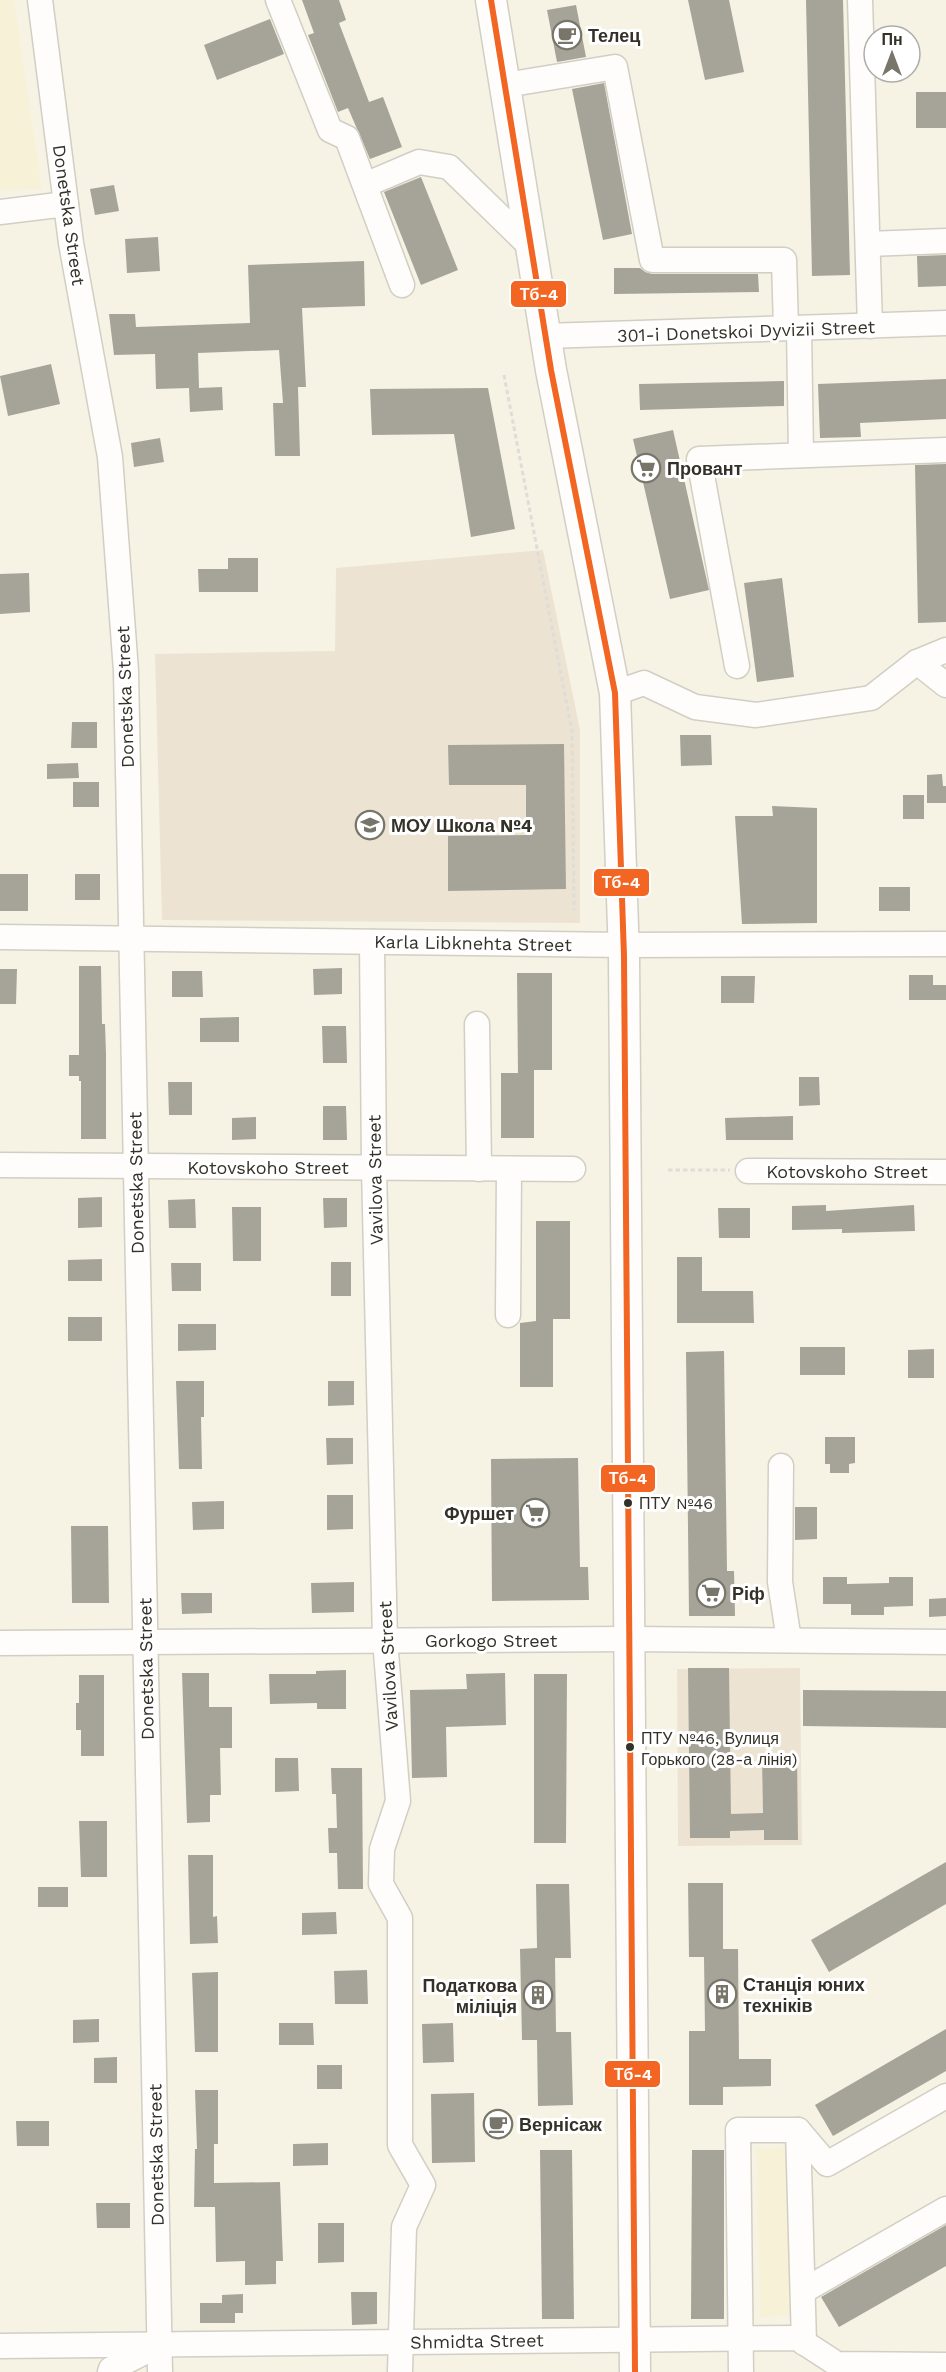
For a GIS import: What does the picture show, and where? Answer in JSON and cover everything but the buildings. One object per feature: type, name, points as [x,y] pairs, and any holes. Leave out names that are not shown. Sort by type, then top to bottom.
[{"type":"main road","points":[[491,0],[545,336],[615,693],[624,945],[635,2372]]},
{"type":"street","name":"Donetska Street","points":[[40,0],[66,204],[111,469],[126,671],[160,2372]]},
{"type":"street","points":[[278,0],[330,130],[347,138],[402,285]]},
{"type":"street","points":[[860,0],[870,326]]},
{"type":"street","points":[[506,85],[615,67],[652,260],[784,260],[792,328],[801,455]]},
{"type":"street","points":[[365,185],[419,162],[449,167],[531,247]]},
{"type":"street","points":[[0,212],[66,204]]},
{"type":"street","points":[[868,244],[946,242]]},
{"type":"street","name":"301-i Donetskoi Dyvizii Street","points":[[545,336],[946,323]]},
{"type":"street","points":[[737,666],[699,459],[946,450]]},
{"type":"street","points":[[615,693],[644,683],[695,707],[756,715],[871,698],[917,662],[946,650]]},
{"type":"street","points":[[917,662],[946,685]]},
{"type":"street","name":"Karla Libknehta Street","points":[[0,937],[624,945],[946,944]]},
{"type":"street","name":"Vavilova Street","points":[[372,942],[374,1168],[385,1640],[398,1801],[382,1849],[381,1884],[400,1918],[400,2145],[423,2185],[404,2227],[400,2372]]},
{"type":"street","points":[[477,1024],[479,1169]]},
{"type":"street","name":"Kotovskoho Street","points":[[0,1166],[573,1169]]},
{"type":"street","points":[[508,1315],[509,1169]]},
{"type":"street","name":"Kotovskoho Street","points":[[748,1171],[946,1172]]},
{"type":"street","points":[[781,1466],[780,1582],[789,1640]]},
{"type":"street","name":"Gorkogo Street","points":[[0,1643],[630,1639],[946,1642]]},
{"type":"street","points":[[741,2372],[738,2130],[798,2130],[827,2164],[946,2096]]},
{"type":"street","points":[[798,2130],[804,2343]]},
{"type":"street","points":[[803,2291],[946,2209]]},
{"type":"street","name":"Shmidta Street","points":[[0,2346],[797,2338],[837,2364],[946,2365]]},
{"type":"street","points":[[110,2372],[111,2369],[160,2344]]},
{"type":"path","points":[[504,375],[572,732],[574,911]]},
{"type":"path","points":[[668,1170],[748,1171]]},
{"type":"shaded area","points":[[0,0],[14,0],[42,189],[0,190]]},
{"type":"shaded area","name":"МОУ Школа №4","points":[[543,550],[580,730],[580,923],[162,920],[155,654],[335,651],[336,568]]},
{"type":"shaded area","points":[[800,1668],[802,1845],[678,1846],[677,1669]]},
{"type":"shaded area","points":[[791,2147],[796,2316],[760,2317],[756,2148]]},
{"type":"transit line","name":"Тб-4","points":[[491,0],[551,370],[615,693],[624,956],[635,2372]]},
{"type":"place","name":"Телец","points":[[567,35]]},
{"type":"place","name":"Провант","points":[[646,468]]},
{"type":"place","name":"МОУ Школа №4","points":[[370,825]]},
{"type":"place","name":"ПТУ №46","points":[[628,1503]]},
{"type":"place","name":"Фуршет","points":[[535,1513]]},
{"type":"place","name":"Ріф","points":[[711,1593]]},
{"type":"place","name":"ПТУ №46, Вулиця Горького (28-а лінія)","points":[[630,1747]]},
{"type":"place","name":"Станція юних техніків","points":[[722,1994]]},
{"type":"place","name":"Податкова міліція","points":[[538,1995]]},
{"type":"place","name":"Вернісаж","points":[[498,2124]]}]
